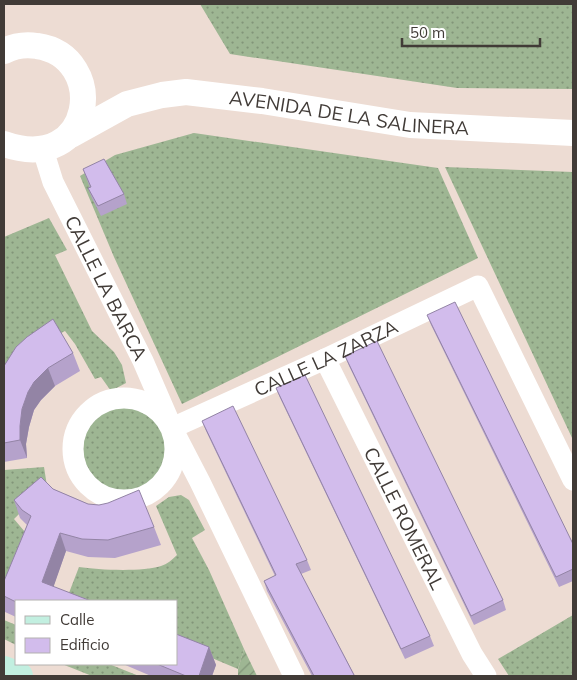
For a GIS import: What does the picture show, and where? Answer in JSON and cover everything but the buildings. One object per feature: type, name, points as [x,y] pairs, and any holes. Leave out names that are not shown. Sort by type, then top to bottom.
[{"type":"main road","points":[[4,670],[19,676]]},
{"type":"street","points":[[4,50],[14,46],[29,45],[42,47],[56,52],[69,62],[77,74],[82,93],[81,118],[71,135]]},
{"type":"street","name":"AVENIDA DE LA SALINERA","points":[[82,93],[103,103],[116,105],[186,92],[262,101],[410,125],[573,133]]},
{"type":"street","name":"AVENIDA DE LA SALINERA","points":[[17,151],[61,142],[127,104]]},
{"type":"street","name":"CALLE LA BARCA","points":[[17,151],[53,182],[143,361],[172,428],[294,676]]},
{"type":"street","name":"CALLE LA ZARZA","points":[[172,428],[325,359],[478,286],[573,480]]},
{"type":"street","name":"CALLE ROMERAL","points":[[325,359],[472,654],[486,676]]},
{"type":"street","points":[[143,361],[139,381],[130,397],[112,398],[97,405],[84,417],[75,432],[72,449],[76,466],[84,481],[90,487],[96,492],[112,499],[129,500],[145,497],[159,488],[170,474],[185,476],[200,482]]},
{"type":"street","name":"CALLE LA BARCA","points":[[130,397],[147,402],[162,413],[172,428],[176,443],[175,459],[170,474]]},
{"type":"green space","points":[[200,4],[573,4],[573,89],[457,88],[230,54]]},
{"type":"green space","points":[[194,133],[438,168],[478,258],[182,404],[114,257],[80,176],[115,155]]},
{"type":"green space","points":[[445,167],[573,172],[573,440]]},
{"type":"green space","points":[[49,218],[67,250],[55,255],[92,331],[114,352],[122,365],[126,383],[111,391],[101,377],[95,379],[75,344],[65,331],[43,342],[4,384],[4,237]]},
{"type":"green space","points":[[125,407],[141,410],[155,419],[164,433],[167,449],[164,465],[155,479],[141,488],[125,491],[109,488],[95,479],[86,465],[83,449],[86,433],[95,419],[109,410]]},
{"type":"green space","points":[[44,467],[47,486],[14,519],[25,532],[18,572],[4,609],[4,470]]},
{"type":"green space","points":[[181,495],[189,500],[205,530],[192,538],[209,570],[244,649],[238,669],[178,644],[178,600],[73,600],[67,598],[79,567],[132,570],[161,566],[173,559],[177,555],[156,506],[169,497]]},
{"type":"green space","points":[[573,615],[573,676],[509,676],[498,659]]},
{"type":"green space","points":[[4,620],[15,625],[15,644],[4,639]]},
{"type":"green space","points":[[244,649],[257,676],[238,676],[238,669]]},
{"type":"green space","points":[[64,665],[112,665],[139,676],[92,676]]}]
